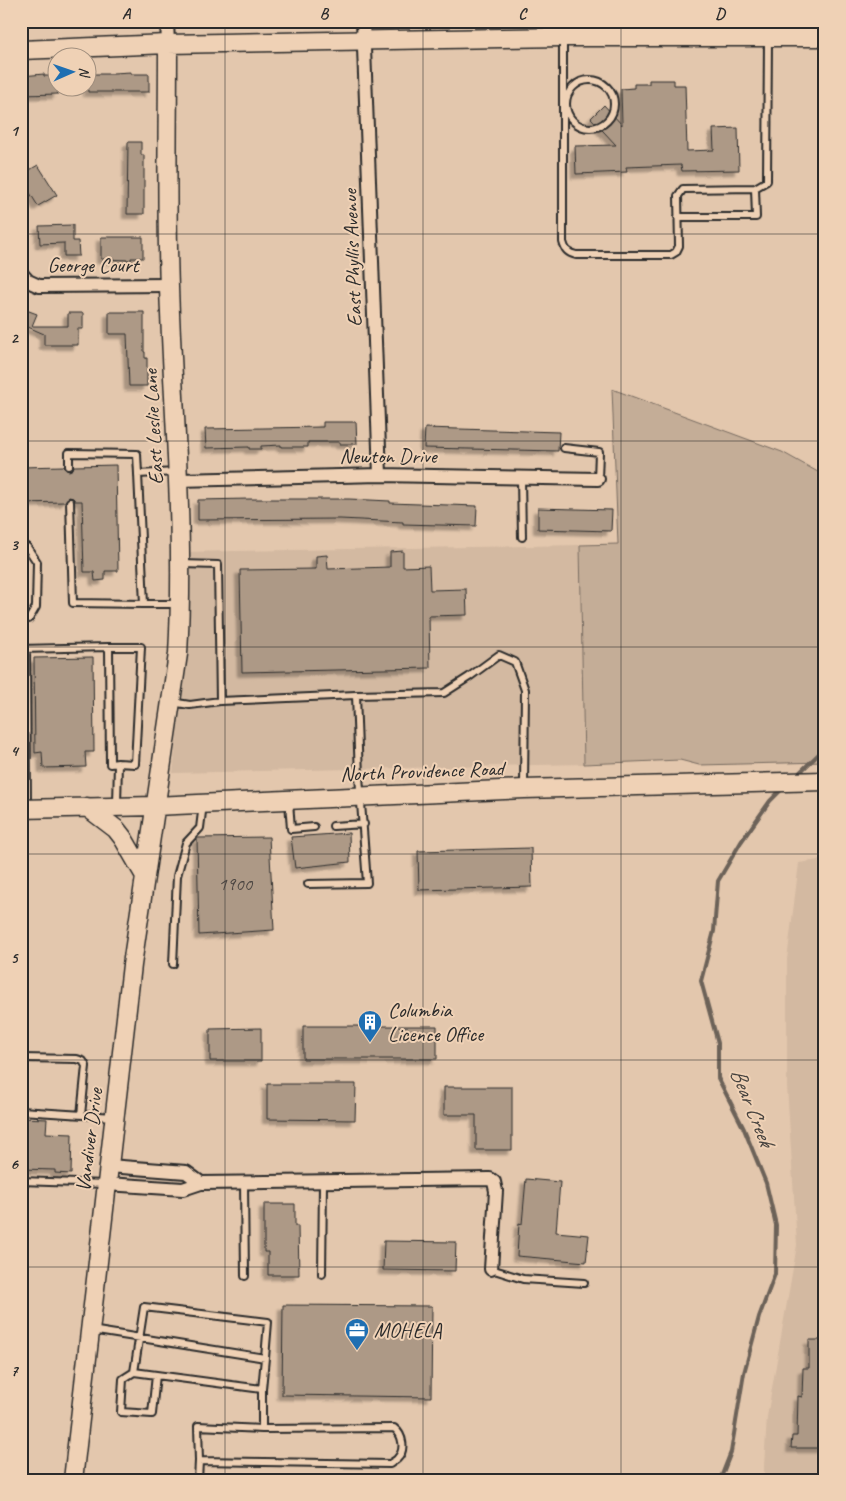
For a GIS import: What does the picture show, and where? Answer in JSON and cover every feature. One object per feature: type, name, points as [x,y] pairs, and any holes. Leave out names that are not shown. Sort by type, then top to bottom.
[{"type":"street","points":[[167,21],[168,44]]},
{"type":"street","name":"East Phyllis Avenue","points":[[363,21],[380,475]]},
{"type":"street","points":[[21,50],[168,44],[364,40],[562,29],[679,29],[768,37],[825,37]]},
{"type":"street","name":"East Leslie Lane","points":[[155,806],[178,654],[180,604],[178,476],[169,285],[168,44]]},
{"type":"street","name":"George Court","points":[[21,273],[28,281],[39,286],[169,285]]},
{"type":"street","name":"Newton Drive","points":[[178,476],[380,475],[598,479]]},
{"type":"street","name":"North Providence Road","points":[[24,809],[155,806],[360,795],[524,789],[825,781]]},
{"type":"street","name":"Vandiver Drive","points":[[73,1480],[132,966],[155,806]]},
{"type":"street","points":[[87,807],[123,838],[145,876]]},
{"type":"street","points":[[109,1166],[186,1172],[201,1183]]},
{"type":"street","points":[[107,1184],[183,1189],[201,1183],[490,1179],[494,1182],[496,1191],[491,1269]]},
{"type":"lane","points":[[562,29],[564,102],[563,242],[569,253],[576,256],[671,255],[676,252],[679,246],[678,196],[683,189],[755,188],[767,181],[768,37]]},
{"type":"lane","points":[[594,79],[608,87],[614,102],[614,111],[604,124],[590,128],[575,123],[566,110],[564,102],[577,83],[594,79]]},
{"type":"lane","points":[[678,217],[756,217],[755,188]]},
{"type":"lane","points":[[564,448],[599,452],[598,479]]},
{"type":"lane","points":[[69,466],[69,453],[137,454],[144,604]]},
{"type":"lane","points":[[138,474],[178,476]]},
{"type":"lane","points":[[521,478],[522,537]]},
{"type":"lane","points":[[70,502],[73,604],[180,604]]},
{"type":"lane","points":[[21,546],[27,547],[37,562],[36,607],[29,619],[21,619]]},
{"type":"lane","points":[[180,564],[218,565],[220,701]]},
{"type":"lane","points":[[24,809],[24,649],[109,647],[140,647],[135,764],[110,764],[109,647]]},
{"type":"lane","points":[[170,702],[190,705],[220,701],[444,693],[499,654],[515,662],[525,690],[524,789]]},
{"type":"lane","points":[[308,884],[368,883],[360,795],[356,695]]},
{"type":"lane","points":[[117,807],[118,763]]},
{"type":"lane","points":[[288,799],[291,829],[314,827]]},
{"type":"lane","points":[[173,964],[177,876],[186,843],[200,828],[203,803]]},
{"type":"lane","points":[[333,826],[364,824]]},
{"type":"lane","points":[[21,1058],[77,1059],[83,1061],[86,1066],[81,1115]]},
{"type":"lane","points":[[21,1111],[115,1117]]},
{"type":"lane","points":[[21,1181],[107,1184]]},
{"type":"lane","points":[[322,1274],[323,1182]]},
{"type":"lane","points":[[244,1183],[245,1276]]},
{"type":"lane","points":[[491,1269],[523,1280],[584,1283]]},
{"type":"lane","points":[[134,1372],[144,1307],[268,1322],[262,1389],[262,1428]]},
{"type":"lane","points":[[90,1330],[266,1358]]},
{"type":"lane","points":[[156,1375],[152,1414],[121,1412],[123,1378],[134,1372],[262,1389]]},
{"type":"lane","points":[[198,1480],[198,1426],[394,1428],[402,1438],[402,1450],[398,1459],[390,1464],[199,1461]]},
{"type":"shaded area","points":[[573,21],[764,21],[765,28],[584,30],[575,26]]},
{"type":"shaded area","points":[[612,389],[782,452],[825,476],[825,762],[699,765],[680,760],[584,764],[580,545],[618,544]]},
{"type":"shaded area","points":[[580,545],[584,764],[173,773],[184,661],[184,552]]},
{"type":"shaded area","points":[[825,859],[825,1480],[764,1480],[767,1417],[797,1245],[787,1086],[787,960],[799,863]]},
{"type":"building","points":[[44,74],[44,76],[48,76],[48,94],[23,95],[22,76]]},
{"type":"building","points":[[98,74],[149,74],[149,92],[98,92]]},
{"type":"building","points":[[649,80],[674,80],[674,85],[685,85],[687,151],[714,150],[713,129],[738,128],[739,170],[682,171],[681,165],[626,167],[627,172],[576,174],[575,146],[616,145],[591,118],[604,105],[622,125],[621,89],[634,88],[634,84],[649,84]]},
{"type":"building","points":[[128,142],[141,142],[141,155],[144,155],[144,214],[127,214]]},
{"type":"building","points":[[38,165],[57,195],[38,206],[25,185],[21,187],[21,175]]},
{"type":"building","points":[[73,225],[73,241],[78,241],[79,256],[64,256],[64,243],[40,244],[39,226]]},
{"type":"building","points":[[101,237],[143,237],[143,258],[131,258],[131,260],[101,259]]},
{"type":"building","points":[[21,308],[37,314],[32,326],[68,326],[68,313],[83,313],[83,329],[78,329],[78,345],[44,345],[44,334],[21,324]]},
{"type":"building","points":[[109,312],[144,312],[144,352],[145,358],[147,358],[147,386],[129,386],[127,334],[109,334]]},
{"type":"building","points":[[323,422],[356,422],[357,444],[308,442],[308,447],[281,447],[281,445],[261,446],[261,449],[249,449],[249,447],[206,448],[205,429],[323,427]]},
{"type":"building","points":[[425,428],[559,432],[558,451],[424,448]]},
{"type":"building","points":[[116,465],[118,571],[105,571],[105,580],[95,581],[94,572],[84,572],[82,501],[75,501],[69,497],[65,502],[21,503],[21,467],[64,466],[69,471],[74,466]]},
{"type":"building","points":[[349,499],[390,501],[390,503],[477,506],[476,526],[403,524],[403,522],[340,519],[198,520],[198,500]]},
{"type":"building","points":[[538,508],[612,510],[611,531],[538,529]]},
{"type":"building","points":[[403,551],[403,567],[429,566],[430,590],[466,589],[467,615],[429,616],[430,668],[242,672],[240,570],[316,569],[316,556],[327,555],[328,569],[390,567],[390,552]]},
{"type":"building","points":[[93,657],[94,752],[85,752],[86,767],[43,768],[42,752],[35,753],[34,658]]},
{"type":"building","points":[[349,833],[350,862],[295,868],[291,837]]},
{"type":"building","points":[[269,837],[274,930],[199,935],[197,838]]},
{"type":"building","points":[[531,848],[532,887],[419,890],[418,851]]},
{"type":"building","name":"Columbia Licence Office","points":[[303,1026],[437,1026],[437,1059],[303,1059]]},
{"type":"building","points":[[261,1028],[261,1061],[210,1061],[210,1029]]},
{"type":"building","points":[[267,1084],[356,1084],[355,1120],[267,1119]]},
{"type":"building","points":[[444,1087],[512,1087],[512,1150],[476,1150],[476,1115],[444,1115]]},
{"type":"building","points":[[21,1118],[47,1119],[46,1133],[72,1134],[71,1174],[55,1173],[55,1170],[21,1169]]},
{"type":"building","points":[[526,1179],[560,1182],[556,1232],[589,1235],[586,1262],[517,1256],[519,1223],[522,1224]]},
{"type":"building","points":[[264,1204],[295,1204],[295,1226],[298,1226],[299,1275],[268,1275],[268,1252],[264,1252]]},
{"type":"building","points":[[384,1241],[456,1242],[455,1271],[383,1270]]},
{"type":"building","name":"MOHELA","points":[[283,1305],[432,1306],[431,1397],[282,1395]]},
{"type":"building","points":[[809,1340],[825,1340],[825,1448],[791,1448],[792,1436],[797,1436],[798,1396],[802,1397],[803,1368],[809,1368]]},
{"type":"waterway","name":"Bear Creek","points":[[796,776],[825,748]]},
{"type":"waterway","name":"Bear Creek","points":[[720,1480],[731,1452],[744,1373],[759,1317],[775,1274],[776,1225],[766,1183],[744,1129],[718,1078],[718,1043],[701,981],[714,931],[718,881],[741,842],[770,801],[784,787]]},
{"type":"place","name":"Columbia Licence Office","points":[[370,1043]]},
{"type":"place","name":"MOHELA","points":[[357,1351]]}]
